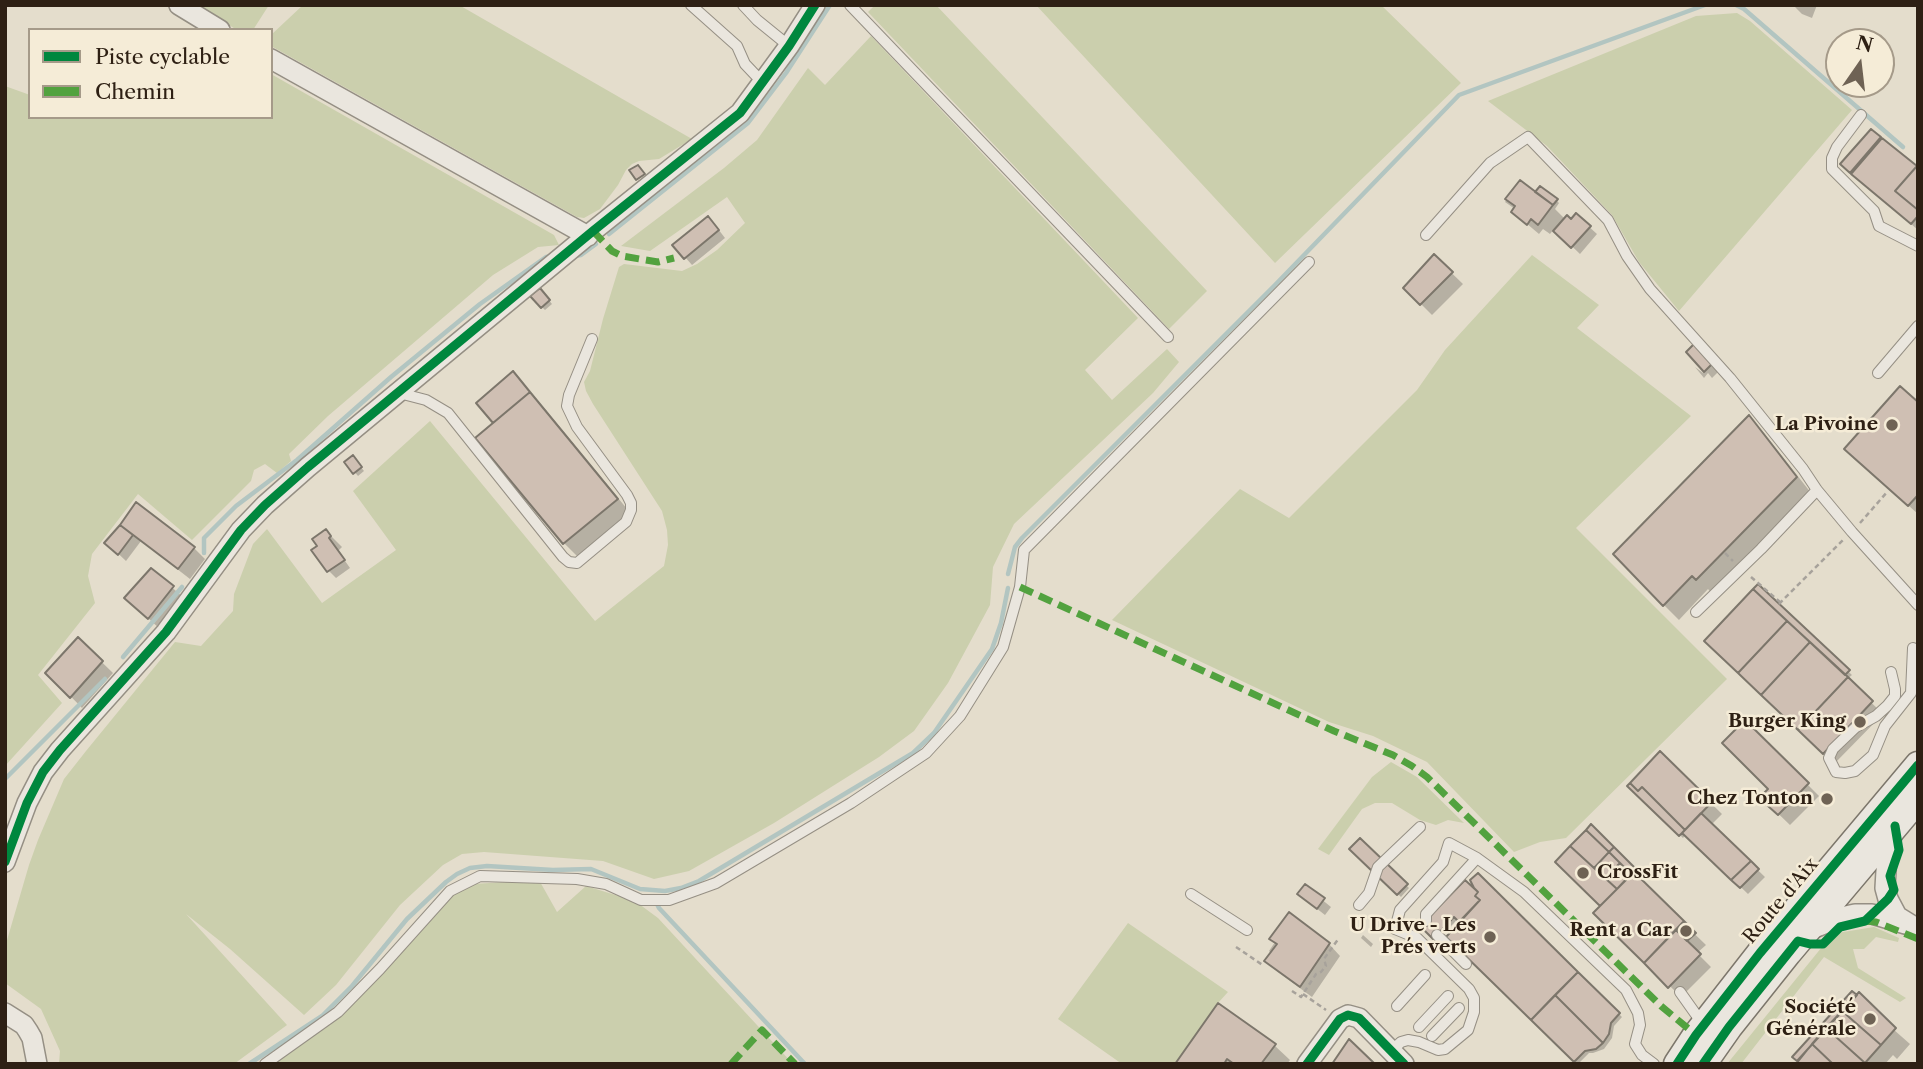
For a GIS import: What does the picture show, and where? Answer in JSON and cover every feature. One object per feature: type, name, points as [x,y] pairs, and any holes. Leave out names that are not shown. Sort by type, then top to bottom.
[{"type":"main road","name":"Route d'Aix","points":[[1677,1064],[1760,953],[1918,765]]},
{"type":"main road","name":"Route d'Aix","points":[[1703,1063],[1729,1027],[1910,817],[1918,799]]},
{"type":"street","points":[[179,5],[217,28]]},
{"type":"street","points":[[5,862],[27,803],[43,772],[166,632],[241,530],[273,498],[398,392],[740,113],[815,5]]},
{"type":"street","points":[[273,60],[588,236]]},
{"type":"street","points":[[1910,817],[1887,854],[1885,888],[1898,916],[1915,927]]},
{"type":"street","points":[[1817,928],[1855,914],[1872,914],[1915,927]]},
{"type":"street","points":[[5,1013],[24,1025],[28,1031],[37,1061]]},
{"type":"street","points":[[1307,1064],[1340,1019],[1348,1015],[1359,1018],[1398,1057]]},
{"type":"street","points":[[5,1028],[18,1034],[37,1061]]},
{"type":"lane","points":[[691,5],[737,46],[745,64],[763,83]]},
{"type":"lane","points":[[743,5],[789,46]]},
{"type":"lane","points":[[850,5],[1168,337]]},
{"type":"lane","points":[[1861,115],[1837,147],[1832,158],[1832,169],[1874,211],[1879,226],[1918,246]]},
{"type":"lane","points":[[1426,235],[1490,163],[1528,137],[1608,220],[1627,256],[1650,289],[1730,378],[1852,533],[1918,605]]},
{"type":"lane","points":[[265,1064],[338,1012],[450,891],[480,876],[577,879],[606,884],[641,900],[670,900],[716,883],[851,803],[926,753],[960,716],[1003,647],[1020,587],[1024,550],[1309,262]]},
{"type":"lane","points":[[1878,373],[1918,327]]},
{"type":"lane","points":[[398,392],[426,400],[448,414],[563,557],[569,562],[578,563],[626,522],[631,510],[627,495],[577,427],[567,406],[592,339]]},
{"type":"lane","points":[[1696,612],[1817,490]]},
{"type":"lane","points":[[1891,672],[1895,696],[1881,711],[1856,727],[1833,749],[1829,758],[1836,772],[1855,771],[1873,755],[1885,726],[1910,694],[1913,649]]},
{"type":"lane","points":[[1359,905],[1369,893],[1378,867],[1420,827]]},
{"type":"lane","points":[[1398,1057],[1401,1042],[1408,1040],[1438,1051],[1446,1049],[1468,1030],[1474,1012],[1474,998],[1469,989],[1417,938],[1395,929],[1399,910],[1443,862],[1449,843],[1477,858],[1524,892],[1626,990],[1638,1013],[1640,1025],[1635,1044],[1642,1055],[1654,1064]]},
{"type":"lane","points":[[1817,928],[1887,854]]},
{"type":"lane","points":[[1426,921],[1426,914],[1477,858]]},
{"type":"lane","points":[[1191,894],[1247,930]]},
{"type":"lane","points":[[1437,935],[1465,964]]},
{"type":"lane","points":[[1397,1006],[1425,975]]},
{"type":"lane","points":[[1680,992],[1704,1026]]},
{"type":"lane","points":[[1419,1027],[1448,996]]},
{"type":"lane","points":[[1433,1036],[1459,1008]]},
{"type":"path","points":[[1725,553],[1779,603],[1852,533],[1888,491]]},
{"type":"path","points":[[1292,990],[1301,997],[1316,974],[1326,966],[1324,959],[1339,938]]},
{"type":"path","points":[[1236,947],[1264,966]]},
{"type":"path","points":[[1303,994],[1340,1019]]},
{"type":"green space","points":[[197,5],[269,5],[254,28],[234,28]]},
{"type":"green space","points":[[303,5],[459,5],[692,139],[659,159],[632,164],[600,209],[584,218],[577,217],[273,47],[273,33]]},
{"type":"green space","points":[[875,5],[936,5],[1207,291],[1169,329],[868,12]]},
{"type":"green space","points":[[1036,5],[1381,5],[1461,83],[1275,263]]},
{"type":"green space","points":[[1737,13],[1750,21],[1825,86],[1825,98],[1838,98],[1852,110],[1679,311],[1639,262],[1612,215],[1547,146],[1488,101],[1696,16]]},
{"type":"green space","points":[[871,36],[1138,318],[1085,370],[1112,400],[1167,349],[1179,362],[1153,393],[1014,524],[993,567],[990,605],[948,683],[914,731],[879,757],[774,823],[689,871],[654,879],[603,861],[484,852],[462,854],[443,865],[400,905],[336,985],[304,1015],[186,914],[287,1025],[234,1064],[59,1064],[60,1051],[41,1009],[5,983],[5,947],[38,840],[64,779],[86,751],[175,642],[201,646],[233,611],[234,594],[253,544],[267,529],[322,603],[396,550],[353,491],[430,421],[595,621],[664,566],[668,545],[662,511],[593,404],[584,382],[590,371],[619,267],[624,264],[682,271],[717,250],[745,223],[727,197],[650,251],[621,246],[757,140],[808,68],[825,85]]},
{"type":"green space","points":[[273,75],[554,235],[559,245],[538,247],[493,275],[328,416],[289,454],[291,461],[277,473],[265,464],[254,470],[251,481],[192,540],[138,494],[92,554],[88,576],[95,603],[38,675],[62,703],[5,766],[5,86],[28,94],[28,119],[273,119]]},
{"type":"green space","points":[[1532,255],[1599,305],[1577,328],[1691,416],[1576,528],[1727,679],[1566,838],[1540,842],[1514,852],[1427,762],[1373,736],[1329,722],[1112,620],[1240,489],[1289,518],[1417,390],[1445,350]]},
{"type":"green space","points":[[1391,762],[1417,777],[1464,823],[1448,820],[1436,825],[1420,820],[1392,803],[1375,803],[1362,809],[1329,855],[1318,849],[1372,777]]},
{"type":"green space","points":[[539,880],[557,912],[586,886],[635,901],[658,918],[793,1064],[270,1064],[334,1019],[442,903],[460,888],[473,884]]},
{"type":"green space","points":[[1128,923],[1228,992],[1175,1064],[1122,1064],[1058,1019]]},
{"type":"green space","points":[[1874,927],[1899,938],[1898,942],[1876,937],[1864,949],[1853,949],[1858,968],[1906,998],[1900,1002],[1824,957],[1741,1064],[1727,1064],[1826,942],[1837,933]]},
{"type":"building","points":[[1871,129],[1881,137],[1850,173],[1840,164]]},
{"type":"building","points":[[1882,138],[1917,166],[1895,191],[1918,210],[1918,216],[1911,224],[1851,174]]},
{"type":"building","points":[[638,165],[645,174],[636,180],[629,170]]},
{"type":"building","points":[[1918,167],[1918,210],[1895,191]]},
{"type":"building","points":[[1520,180],[1553,205],[1538,225],[1531,219],[1527,225],[1511,212],[1515,206],[1505,199]]},
{"type":"building","points":[[1540,186],[1558,199],[1553,205],[1535,192]]},
{"type":"building","points":[[1576,213],[1591,226],[1571,248],[1553,231],[1567,215],[1571,219]]},
{"type":"building","points":[[708,216],[719,230],[684,259],[672,245]]},
{"type":"building","points":[[1434,254],[1453,272],[1420,305],[1403,288]]},
{"type":"building","points":[[540,288],[550,300],[541,308],[530,296]]},
{"type":"building","points":[[1694,344],[1712,364],[1704,372],[1686,352]]},
{"type":"building","points":[[513,371],[530,392],[493,423],[476,403]]},
{"type":"building","name":"La Pivoine","points":[[1900,386],[1918,402],[1918,495],[1908,506],[1844,449]]},
{"type":"building","points":[[530,392],[618,499],[563,544],[475,438]]},
{"type":"building","points":[[1749,415],[1797,477],[1696,580],[1692,576],[1663,606],[1613,554]]},
{"type":"building","points":[[353,455],[362,467],[353,474],[344,462]]},
{"type":"building","points":[[136,502],[195,547],[178,569],[120,525]]},
{"type":"building","points":[[120,525],[133,535],[118,555],[104,543]]},
{"type":"building","points":[[326,529],[331,536],[329,538],[345,560],[327,572],[311,550],[317,546],[312,539]]},
{"type":"building","points":[[151,568],[174,586],[148,619],[124,598]]},
{"type":"building","points":[[1758,584],[1850,670],[1845,675],[1753,589]]},
{"type":"building","points":[[1753,589],[1787,621],[1738,673],[1704,641]]},
{"type":"building","points":[[1787,621],[1810,642],[1761,695],[1738,673]]},
{"type":"building","points":[[78,637],[103,661],[70,698],[45,673]]},
{"type":"building","points":[[1810,642],[1848,677],[1798,730],[1761,695]]},
{"type":"building","points":[[1848,677],[1873,701],[1823,754],[1798,730]]},
{"type":"building","points":[[1745,720],[1809,783],[1778,815],[1759,798],[1768,789],[1722,743]]},
{"type":"building","points":[[1660,751],[1712,802],[1685,830],[1642,787],[1638,791],[1630,783]]},
{"type":"building","points":[[1630,783],[1638,791],[1642,787],[1685,830],[1679,836],[1627,786]]},
{"type":"building","points":[[1701,813],[1751,861],[1731,880],[1682,833]]},
{"type":"building","points":[[1591,824],[1614,847],[1609,852],[1586,830]]},
{"type":"building","points":[[1586,830],[1609,852],[1594,868],[1570,846]]},
{"type":"building","points":[[1360,838],[1408,884],[1397,895],[1349,849]]},
{"type":"building","name":"CrossFit","points":[[1570,846],[1617,889],[1600,906],[1555,862]]},
{"type":"building","points":[[1614,847],[1636,869],[1631,874],[1609,852]]},
{"type":"building","points":[[1609,852],[1620,863],[1605,878],[1594,868]]},
{"type":"building","points":[[1751,861],[1759,869],[1740,888],[1731,880]]},
{"type":"building","points":[[1620,863],[1631,874],[1617,889],[1605,878]]},
{"type":"building","points":[[1634,872],[1684,921],[1644,963],[1593,913]]},
{"type":"building","points":[[1478,873],[1578,972],[1531,1020],[1446,937],[1480,900],[1475,896],[1478,892],[1470,880]]},
{"type":"building","points":[[1465,880],[1478,892],[1475,896],[1480,900],[1459,922],[1454,917],[1433,939],[1420,926]]},
{"type":"building","points":[[1305,884],[1325,898],[1317,909],[1297,894]]},
{"type":"building","points":[[1289,912],[1330,943],[1300,987],[1264,961],[1277,944],[1269,939]]},
{"type":"building","name":"Rent a Car","points":[[1684,921],[1696,933],[1687,941],[1676,930]]},
{"type":"building","points":[[1676,930],[1701,954],[1668,988],[1644,963]]},
{"type":"building","points":[[1578,972],[1620,1013],[1611,1023],[1609,1034],[1603,1043],[1555,995]]},
{"type":"building","points":[[1852,991],[1857,995],[1797,1061],[1792,1057]]},
{"type":"building","name":"Société Générale","points":[[1859,992],[1896,1028],[1881,1045],[1842,1011]]},
{"type":"building","points":[[1555,995],[1603,1043],[1596,1049],[1585,1051],[1574,1062],[1531,1020]]},
{"type":"building","points":[[1218,1003],[1276,1044],[1261,1064],[1234,1064],[1227,1059],[1224,1064],[1175,1064]]},
{"type":"building","points":[[1842,1011],[1881,1045],[1865,1063],[1826,1028]]},
{"type":"building","points":[[1826,1028],[1866,1064],[1833,1064],[1812,1044]]},
{"type":"building","points":[[1349,1039],[1375,1064],[1332,1064]]},
{"type":"building","points":[[1812,1044],[1833,1064],[1796,1064]]},
{"type":"waterway","points":[[609,234],[748,123],[786,73],[830,5]]},
{"type":"waterway","points":[[1008,574],[1015,547],[1022,538],[1275,285],[1459,95],[1705,5]]},
{"type":"waterway","points":[[1736,5],[1744,9],[1903,147]]},
{"type":"waterway","points":[[575,256],[581,255],[596,244]]},
{"type":"waterway","points":[[204,553],[204,538],[236,506],[297,460],[391,377],[480,304],[546,257],[552,256]]},
{"type":"waterway","points":[[123,657],[182,587]]},
{"type":"waterway","points":[[249,1064],[322,1016],[352,986],[407,919],[457,874],[470,868],[487,866],[591,869],[640,889],[665,891],[681,888],[699,881],[913,753],[934,733],[992,649],[1001,623],[1008,588]]},
{"type":"waterway","points":[[5,779],[105,679]]},
{"type":"waterway","points":[[656,902],[805,1064]]},
{"type":"marked path","points":[[593,231],[612,251],[622,256],[658,262],[674,258]]},
{"type":"marked path","points":[[1020,587],[1334,731],[1393,755],[1412,766],[1427,777],[1661,1006],[1696,1035]]},
{"type":"marked path","points":[[1865,921],[1876,922],[1918,939]]},
{"type":"marked path","points":[[731,1064],[762,1030],[795,1064]]},
{"type":"cycle path","points":[[5,862],[27,803],[43,772],[166,632],[241,530],[308,467],[740,113],[815,5]]},
{"type":"cycle path","points":[[1677,1064],[1696,1035],[1760,953],[1918,765]]},
{"type":"cycle path","points":[[1703,1064],[1798,941],[1823,944],[1840,927],[1865,921],[1888,899],[1894,890],[1890,876],[1899,850],[1895,826]]},
{"type":"cycle path","points":[[1307,1064],[1340,1019],[1348,1015],[1359,1018],[1404,1064]]},
{"type":"place","name":"La Pivoine","points":[[1892,425]]},
{"type":"place","name":"Burger King","points":[[1860,722]]},
{"type":"place","name":"Chez Tonton","points":[[1827,799]]},
{"type":"place","name":"CrossFit","points":[[1583,873]]},
{"type":"place","name":"Rent a Car","points":[[1686,931]]},
{"type":"place","name":"U Drive - Les Prés verts","points":[[1490,937]]},
{"type":"place","name":"Société Générale","points":[[1870,1019]]}]
